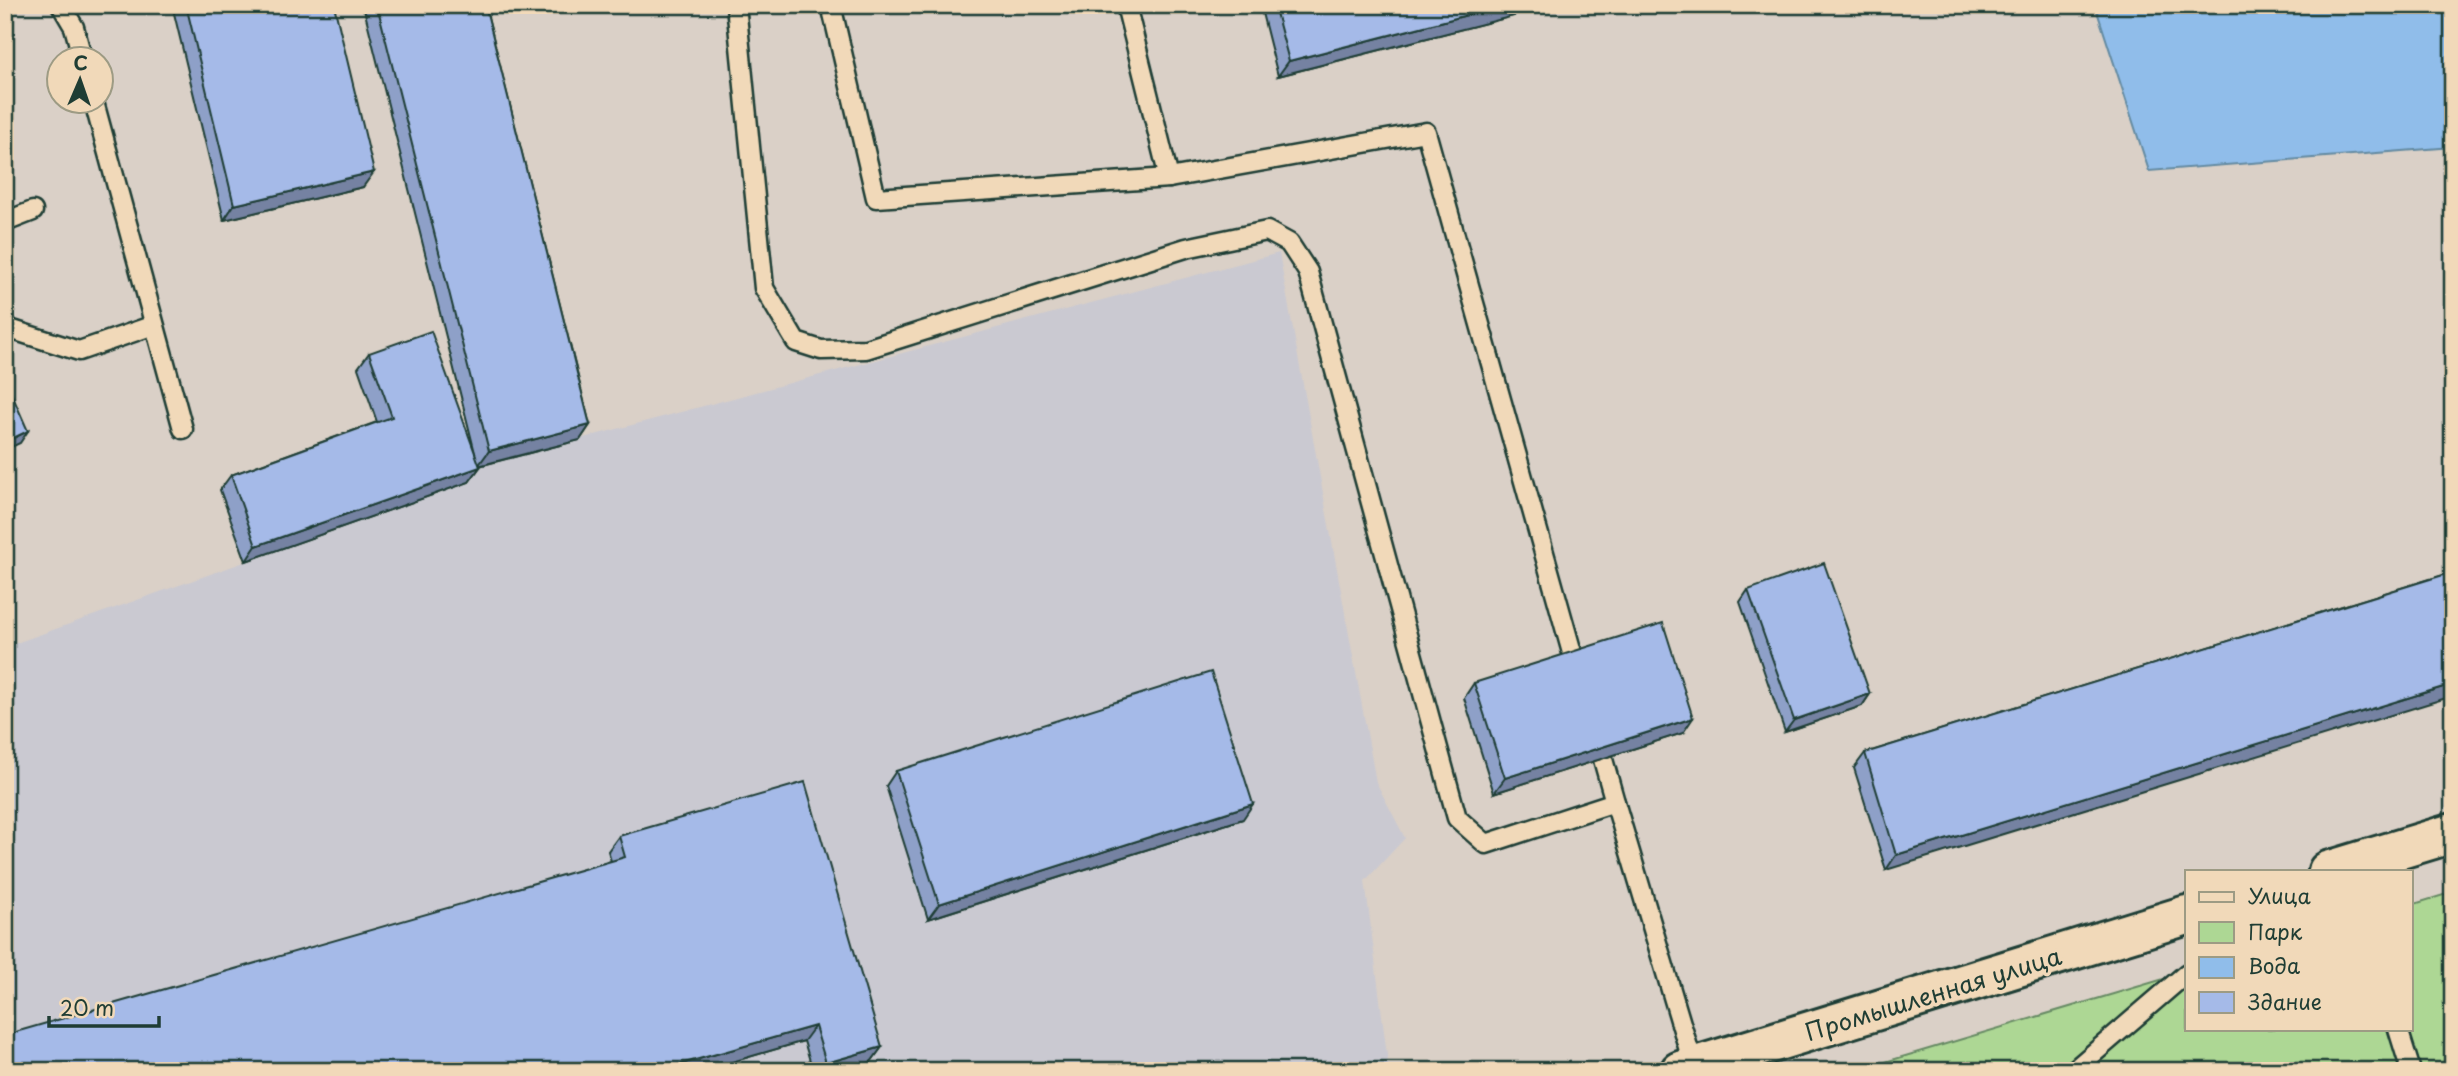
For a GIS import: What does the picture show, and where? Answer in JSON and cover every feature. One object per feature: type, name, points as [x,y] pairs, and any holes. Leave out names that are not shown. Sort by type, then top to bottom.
[{"type":"street","points":[[2342,869],[2453,833]]},
{"type":"street","name":"Промышленная улица","points":[[1687,1069],[2185,916]]},
{"type":"lane","points":[[61,5],[74,27],[79,46]]},
{"type":"lane","points":[[736,5],[764,288],[796,342],[821,351],[866,349],[1186,248],[1266,231],[1289,243],[1308,272],[1457,818],[1486,844],[1615,802]]},
{"type":"lane","points":[[831,5],[876,198],[1169,178],[1426,132],[1584,695]]},
{"type":"lane","points":[[1126,5],[1169,178]]},
{"type":"lane","points":[[98,116],[183,429]]},
{"type":"lane","points":[[5,222],[33,211]]},
{"type":"lane","points":[[5,326],[79,351],[154,325]]},
{"type":"lane","points":[[1592,722],[1687,1069]]},
{"type":"lane","points":[[2073,1071],[2185,975]]},
{"type":"lane","points":[[2398,1030],[2411,1071]]},
{"type":"shaded area","points":[[1279,253],[1376,782],[1405,838],[1365,881],[1389,1071],[5,1071],[5,647],[469,482],[478,466]]},
{"type":"green space","points":[[2453,892],[2453,1071],[1855,1071],[2185,973],[2185,1030],[2412,1030],[2412,905]]},
{"type":"water","points":[[2095,5],[2453,5],[2453,147],[2149,171]]},
{"type":"building","points":[[186,5],[334,5],[374,172],[234,205]]},
{"type":"building","points":[[377,5],[485,5],[590,425],[489,451]]},
{"type":"building","points":[[1274,5],[1506,5],[1289,61]]},
{"type":"building","points":[[431,331],[480,467],[256,546],[231,475],[392,417],[369,353]]},
{"type":"building","points":[[5,379],[28,431],[5,442]]},
{"type":"building","points":[[1824,563],[1870,694],[1794,720],[1748,590]]},
{"type":"building","points":[[2453,572],[2453,684],[1896,855],[1865,753]]},
{"type":"building","points":[[1663,623],[1693,718],[1505,778],[1474,683]]},
{"type":"building","points":[[1211,672],[1253,804],[939,904],[896,771]]},
{"type":"building","points":[[805,782],[882,1047],[826,1063],[815,1026],[667,1068],[668,1071],[5,1071],[5,1035],[625,857],[619,836]]}]
